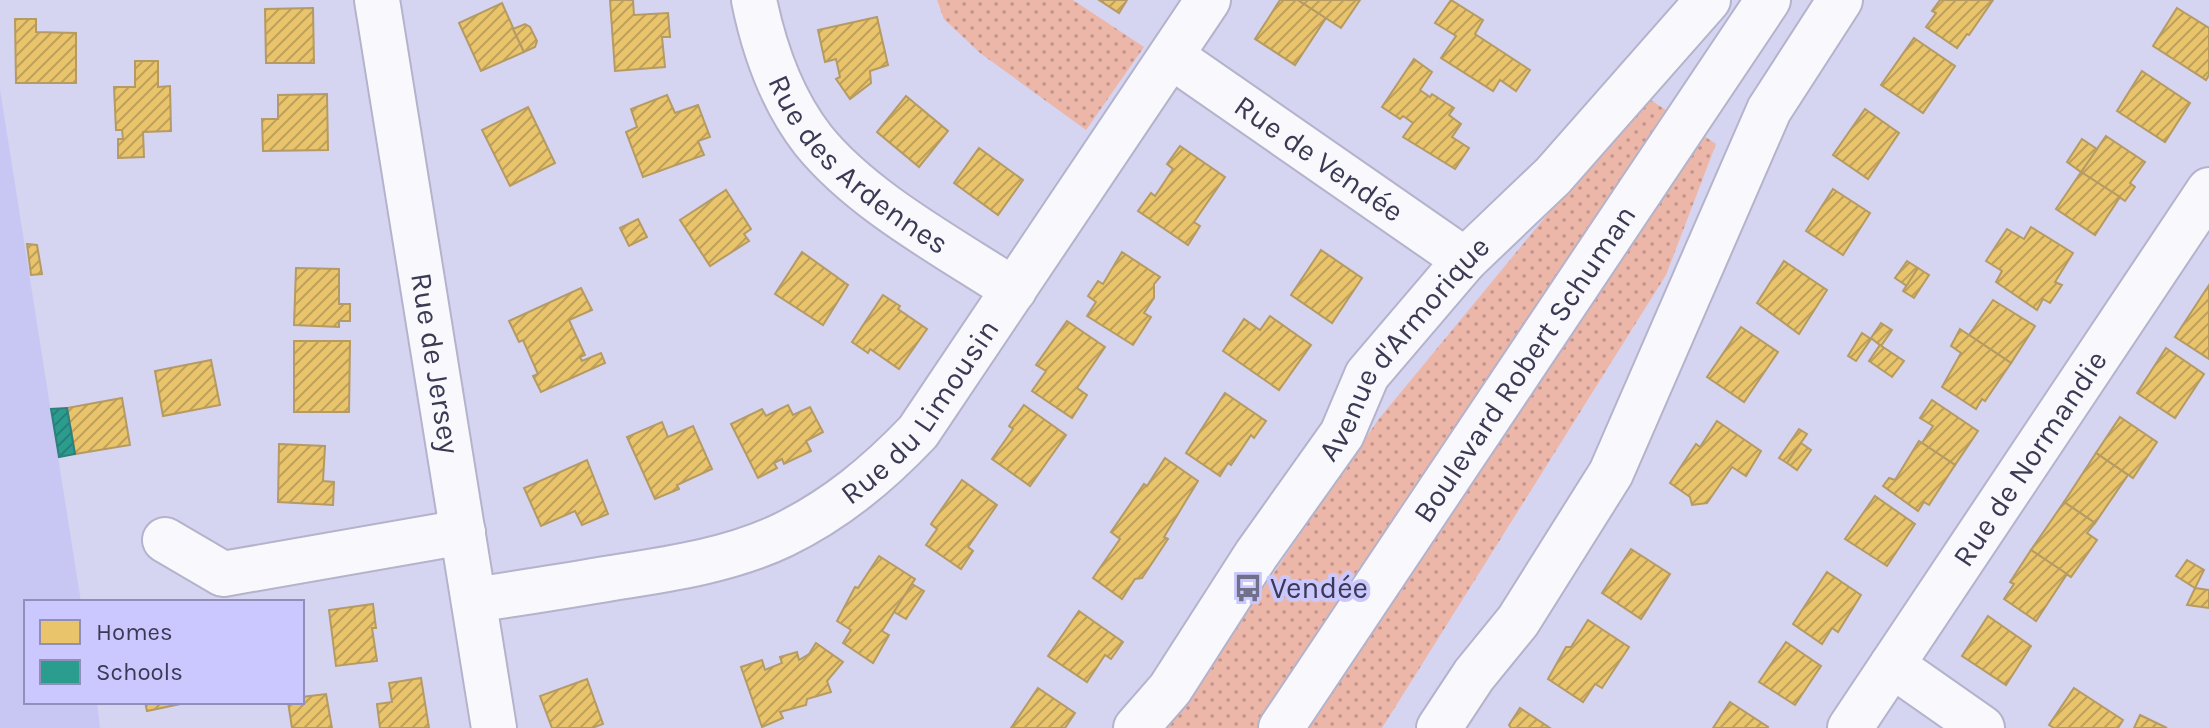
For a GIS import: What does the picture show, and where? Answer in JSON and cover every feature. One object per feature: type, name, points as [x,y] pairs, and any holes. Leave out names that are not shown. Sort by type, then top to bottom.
[{"type":"street","name":"Rue de Jersey","points":[[377,0],[494,728]]},
{"type":"street","name":"Rue des Ardennes","points":[[754,0],[763,43],[787,97],[812,139],[844,174],[882,203],[1014,290]]},
{"type":"street","name":"Rue du Limousin","points":[[474,600],[715,559],[781,535],[836,505],[878,473],[918,432],[1208,0]]},
{"type":"street","name":"Avenue d'Armorique","points":[[1136,728],[1170,689],[1256,555],[1342,434],[1367,375],[1465,260],[1553,176],[1708,0]]},
{"type":"street","name":"Boulevard Robert Schuman","points":[[1281,728],[1768,0]]},
{"type":"street","points":[[1439,728],[1474,675],[1518,621],[1611,473],[1769,110],[1840,0]]},
{"type":"street","name":"Rue de Vendée","points":[[1171,56],[1465,260]]},
{"type":"street","name":"Rue de Normandie","points":[[1850,728],[2209,190]]},
{"type":"street","points":[[165,540],[223,574],[463,532]]},
{"type":"street","points":[[1892,665],[1982,728]]},
{"type":"shaded area","points":[[937,0],[1073,0],[1144,47],[1086,130],[980,53],[944,19]]},
{"type":"shaded area","points":[[0,89],[81,600],[24,600],[24,704],[97,704],[100,728],[0,728]]},
{"type":"shaded area","points":[[1645,96],[1716,144],[1666,275],[1382,728],[1168,728],[1378,420]]},
{"type":"building: Homes","points":[[610,0],[633,0],[634,15],[668,13],[670,37],[662,37],[665,67],[615,71]]},
{"type":"building: Homes","points":[[1099,0],[1127,0],[1119,13]]},
{"type":"building: Homes","points":[[1280,0],[1298,0],[1326,18],[1295,65],[1255,39]]},
{"type":"building: Homes","points":[[1298,0],[1360,0],[1341,28]]},
{"type":"building: Homes","points":[[1451,0],[1483,20],[1475,34],[1530,70],[1516,91],[1500,80],[1493,91],[1441,58],[1456,36],[1435,23]]},
{"type":"building: Homes","points":[[1940,0],[1993,0],[1957,48],[1926,27],[1936,13],[1932,11]]},
{"type":"building: Homes","points":[[502,3],[524,52],[481,71],[459,23]]},
{"type":"building: Homes","points":[[313,8],[314,63],[266,63],[265,9]]},
{"type":"building: Homes","points":[[2177,8],[2209,28],[2209,75],[2206,80],[2153,46]]},
{"type":"building: Homes","points":[[877,17],[888,65],[870,71],[871,83],[850,99],[836,79],[840,77],[836,59],[825,62],[818,30]]},
{"type":"building: Homes","points":[[15,19],[36,19],[36,32],[76,33],[76,83],[16,83]]},
{"type":"building: Homes","points":[[525,24],[537,41],[535,47],[524,52],[513,29]]},
{"type":"building: Homes","points":[[1914,38],[1955,66],[1923,113],[1881,85]]},
{"type":"building: Homes","points":[[1414,59],[1432,72],[1420,90],[1454,108],[1449,115],[1461,124],[1452,137],[1469,148],[1455,169],[1403,137],[1413,123],[1403,116],[1400,119],[1382,107]]},
{"type":"building: Homes","points":[[135,61],[158,61],[158,87],[170,86],[171,131],[143,132],[144,157],[118,158],[118,139],[123,139],[122,130],[116,130],[114,87],[135,87]]},
{"type":"building: Homes","points":[[2142,71],[2190,103],[2165,142],[2117,111]]},
{"type":"building: Homes","points":[[327,94],[328,150],[263,151],[262,119],[278,119],[278,95]]},
{"type":"building: Homes","points":[[667,95],[675,113],[698,105],[710,137],[698,141],[704,155],[643,177],[626,132],[637,127],[631,109]]},
{"type":"building: Homes","points":[[906,96],[948,131],[919,167],[877,132]]},
{"type":"building: Homes","points":[[528,107],[555,163],[510,186],[482,130]]},
{"type":"building: Homes","points":[[1865,109],[1899,133],[1868,179],[1833,155]]},
{"type":"building: Homes","points":[[2106,136],[2145,162],[2130,183],[2135,187],[2125,201],[2081,172]]},
{"type":"building: Homes","points":[[2082,139],[2097,149],[2081,172],[2067,162]]},
{"type":"building: Homes","points":[[1180,146],[1225,177],[1194,222],[1200,226],[1188,245],[1138,211],[1151,193],[1155,196],[1173,169],[1167,164]]},
{"type":"building: Homes","points":[[979,148],[1023,180],[998,215],[954,183]]},
{"type":"building: Homes","points":[[2081,172],[2120,197],[2095,235],[2056,209]]},
{"type":"building: Homes","points":[[1833,189],[1870,213],[1843,255],[1806,231]]},
{"type":"building: Homes","points":[[726,190],[751,229],[744,234],[749,241],[710,266],[680,220]]},
{"type":"building: Homes","points":[[638,219],[647,237],[629,246],[620,228]]},
{"type":"building: Homes","points":[[2031,227],[2073,253],[2055,282],[2062,285],[2050,303],[2043,299],[2037,310],[1996,282],[2002,271],[1986,261],[2007,229],[2024,239]]},
{"type":"building: Homes","points":[[27,244],[37,245],[42,274],[31,275]]},
{"type":"building: Homes","points":[[1321,250],[1362,278],[1332,323],[1291,295]]},
{"type":"building: Homes","points":[[802,252],[848,285],[823,325],[775,294]]},
{"type":"building: Homes","points":[[1122,252],[1160,277],[1154,284],[1154,298],[1144,313],[1151,317],[1133,345],[1087,316],[1096,302],[1088,296],[1098,281],[1103,284]]},
{"type":"building: Homes","points":[[1784,261],[1827,290],[1799,334],[1757,303]]},
{"type":"building: Homes","points":[[1907,261],[1918,268],[1907,286],[1895,278]]},
{"type":"building: Homes","points":[[296,268],[339,269],[339,304],[350,304],[350,321],[339,321],[339,327],[294,325]]},
{"type":"building: Homes","points":[[1918,268],[1929,275],[1914,298],[1903,291]]},
{"type":"building: Homes","points":[[2209,285],[2209,359],[2175,337]]},
{"type":"building: Homes","points":[[581,288],[592,310],[569,320],[585,355],[580,357],[582,361],[601,353],[605,363],[541,392],[533,376],[538,374],[523,340],[519,342],[509,321]]},
{"type":"building: Homes","points":[[883,295],[927,329],[899,369],[870,349],[868,353],[852,342]]},
{"type":"building: Homes","points":[[1993,300],[2035,326],[2011,363],[1969,335]]},
{"type":"building: Homes","points":[[1270,316],[1311,345],[1279,390],[1223,351],[1244,319],[1260,330]]},
{"type":"building: Homes","points":[[1067,321],[1105,347],[1077,388],[1087,395],[1072,418],[1032,391],[1046,371],[1036,365]]},
{"type":"building: Homes","points":[[1881,323],[1892,330],[1881,346],[1871,338]]},
{"type":"building: Homes","points":[[1741,327],[1778,352],[1744,402],[1707,377]]},
{"type":"building: Homes","points":[[1960,329],[2011,363],[1976,409],[1942,387],[1961,353],[1951,346]]},
{"type":"building: Homes","points":[[1862,333],[1871,339],[1856,361],[1848,356]]},
{"type":"building: Homes","points":[[294,341],[350,341],[349,412],[294,412]]},
{"type":"building: Homes","points":[[1880,345],[1904,361],[1892,377],[1869,361]]},
{"type":"building: Homes","points":[[2166,348],[2204,374],[2175,418],[2137,393]]},
{"type":"building: Homes","points":[[211,360],[220,405],[163,416],[155,371]]},
{"type":"building: Homes","points":[[1225,393],[1266,421],[1254,438],[1251,435],[1220,476],[1186,453]]},
{"type":"building: Homes","points":[[122,398],[130,445],[75,454],[67,408]]},
{"type":"building: Homes","points":[[1932,400],[1978,431],[1955,465],[1922,443],[1933,426],[1920,418]]},
{"type":"building: Homes","points":[[788,405],[793,415],[810,407],[823,432],[806,441],[811,451],[784,464],[782,459],[774,463],[777,468],[758,478],[731,424],[762,409],[766,416]]},
{"type":"building: Homes","points":[[1024,405],[1066,435],[1030,486],[992,459],[1013,429],[1009,426]]},
{"type":"building: Homes","points":[[2120,417],[2157,442],[2133,478],[2096,453]]},
{"type":"building: Homes","points":[[1717,421],[1761,451],[1746,476],[1732,467],[1707,503],[1692,505],[1690,497],[1670,483],[1696,444],[1700,447]]},
{"type":"building: Homes","points":[[662,422],[668,437],[693,426],[712,469],[655,499],[627,437]]},
{"type":"building: Homes","points":[[1799,429],[1807,434],[1787,463],[1779,458]]},
{"type":"building: Homes","points":[[1919,441],[1955,465],[1929,505],[1924,502],[1918,511],[1883,486],[1889,478],[1895,480]]},
{"type":"building: Homes","points":[[1801,443],[1811,450],[1797,470],[1787,463]]},
{"type":"building: Homes","points":[[279,444],[325,446],[323,481],[334,482],[333,505],[278,502]]},
{"type":"building: Homes","points":[[2096,453],[2128,475],[2095,523],[2064,502]]},
{"type":"building: Homes","points":[[1165,458],[1198,481],[1164,537],[1168,539],[1142,578],[1135,579],[1122,599],[1093,578],[1120,539],[1111,532]]},
{"type":"building: Homes","points":[[587,460],[608,514],[582,525],[575,511],[541,526],[524,488]]},
{"type":"building: Homes","points":[[962,480],[997,505],[968,547],[973,551],[961,569],[926,545],[937,529],[931,524]]},
{"type":"building: Homes","points":[[1875,496],[1915,524],[1887,566],[1845,539]]},
{"type":"building: Homes","points":[[2064,502],[2095,523],[2087,533],[2097,540],[2071,577],[2031,550]]},
{"type":"building: Homes","points":[[1631,549],[1670,574],[1641,619],[1602,593]]},
{"type":"building: Homes","points":[[2031,550],[2067,574],[2036,621],[2004,599],[2014,584],[2010,582]]},
{"type":"building: Homes","points":[[879,556],[915,579],[882,631],[889,635],[873,663],[843,643],[851,630],[837,621],[855,587],[858,588]]},
{"type":"building: Homes","points":[[2187,560],[2204,570],[2195,588],[2176,576]]},
{"type":"building: Homes","points":[[1827,572],[1861,595],[1838,632],[1832,628],[1822,644],[1793,624]]},
{"type":"building: Homes","points":[[912,584],[924,591],[906,619],[894,612]]},
{"type":"building: Homes","points":[[2195,588],[2209,590],[2209,608],[2187,605]]},
{"type":"building: Homes","points":[[373,604],[376,628],[372,628],[377,661],[336,666],[329,610]]},
{"type":"building: Homes","points":[[1079,611],[1123,642],[1111,659],[1105,655],[1087,682],[1048,656]]},
{"type":"building: Homes","points":[[1988,616],[2031,646],[2006,685],[1962,656]]},
{"type":"building: Homes","points":[[1588,620],[1629,647],[1602,688],[1595,684],[1583,702],[1548,679],[1566,647],[1571,647]]},
{"type":"building: Homes","points":[[1786,642],[1821,666],[1795,705],[1759,682]]},
{"type":"building: Homes","points":[[816,643],[843,662],[827,681],[831,692],[807,699],[806,705],[780,712],[783,718],[762,727],[741,667],[762,660],[765,670],[782,663],[780,657],[797,652],[799,660],[809,654]]},
{"type":"building: Homes","points":[[421,678],[429,728],[380,728],[377,704],[392,702],[389,683]]},
{"type":"building: Homes","points":[[587,679],[603,724],[592,728],[552,728],[540,696]]},
{"type":"building: Homes","points":[[1038,688],[1075,713],[1065,728],[1011,728]]},
{"type":"building: Homes","points":[[2074,688],[2123,720],[2118,728],[2054,728],[2049,725]]},
{"type":"building: Homes","points":[[326,694],[332,728],[292,728],[288,704],[304,704],[304,697]]},
{"type":"building: Homes","points":[[1730,702],[1768,727],[1713,728]]},
{"type":"building: Homes","points":[[145,704],[180,704],[147,711]]},
{"type":"building: Homes","points":[[1520,708],[1550,728],[1511,728],[1509,725]]},
{"type":"building: Homes","points":[[2140,715],[2167,728],[2134,728]]},
{"type":"building: Schools","points":[[67,408],[75,454],[59,457],[51,409]]},
{"type":"place","name":"Vendée","points":[[1248,588]]}]
